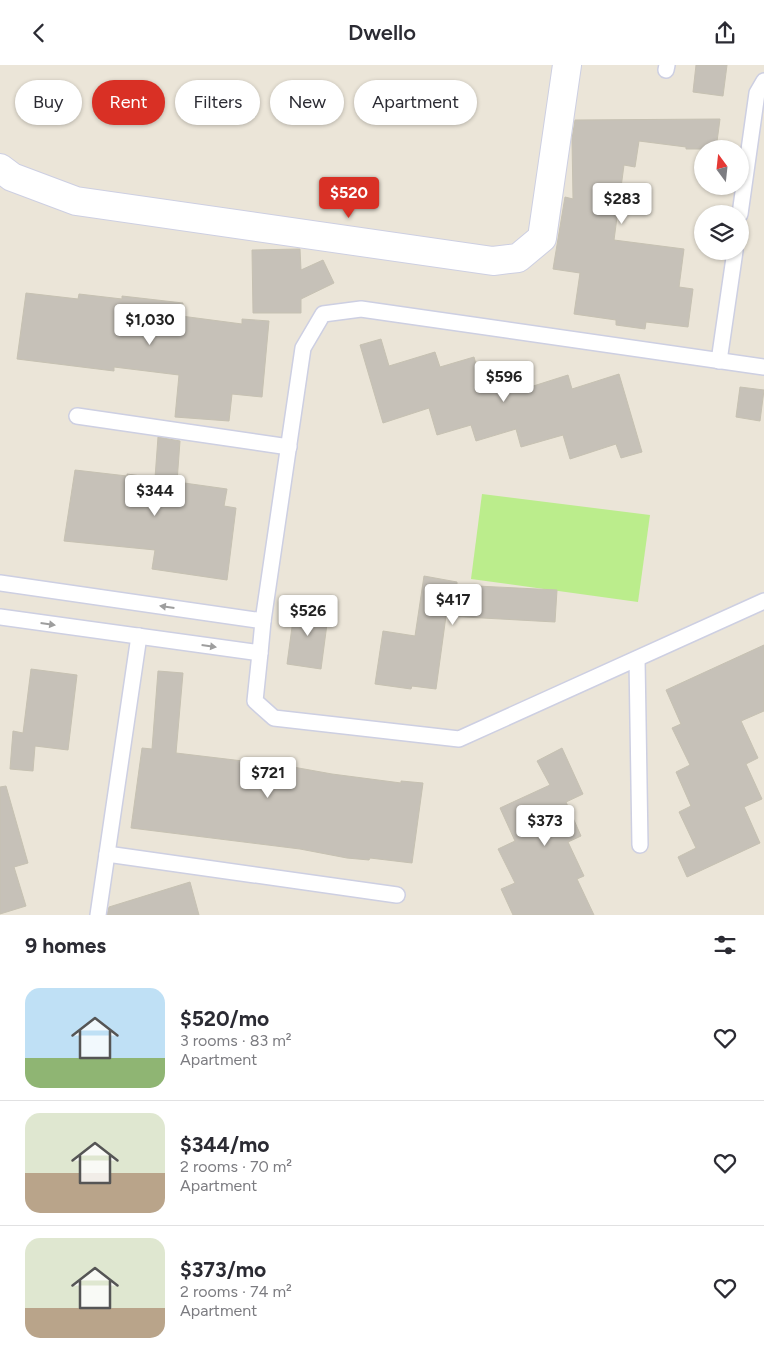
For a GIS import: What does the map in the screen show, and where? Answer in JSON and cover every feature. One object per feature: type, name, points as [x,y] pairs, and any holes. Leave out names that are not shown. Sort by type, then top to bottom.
[{"type":"street","points":[[0,168],[12,177],[76,201],[493,261],[518,258],[542,238],[567,65]]},
{"type":"lane","points":[[741,205],[757,93],[764,81]]},
{"type":"lane","points":[[719,361],[733,260]]},
{"type":"lane","points":[[764,367],[361,309],[323,314],[303,349],[263,621],[255,701],[274,718],[459,739],[764,601]]},
{"type":"lane","points":[[77,416],[289,447]]},
{"type":"lane","points":[[0,583],[263,621]]},
{"type":"lane","points":[[0,617],[260,653]]},
{"type":"lane","points":[[98,915],[139,636]]},
{"type":"lane","points":[[637,659],[640,845]]},
{"type":"lane","points":[[107,854],[397,895]]},
{"type":"green space","points":[[482,494],[650,515],[638,602],[471,579]]},
{"type":"building","points":[[696,65],[727,65],[723,96],[693,92]]},
{"type":"building","points":[[720,119],[717,140],[694,140],[694,149],[639,141],[635,167],[624,165],[614,240],[684,249],[679,287],[693,289],[688,327],[646,322],[645,329],[616,325],[616,320],[574,314],[580,273],[553,269],[565,197],[573,199],[572,139],[575,120]]},
{"type":"building","points":[[300,249],[301,270],[323,260],[334,283],[301,299],[301,313],[253,313],[252,250]]},
{"type":"building","points":[[26,293],[78,299],[79,294],[122,299],[122,296],[183,303],[181,316],[242,324],[242,319],[269,321],[262,397],[232,394],[229,421],[175,417],[179,375],[114,367],[114,371],[17,359]]},
{"type":"building","points":[[381,339],[389,366],[435,352],[440,367],[474,357],[479,375],[519,363],[527,388],[568,375],[572,389],[619,374],[642,452],[621,458],[616,444],[570,459],[563,435],[521,447],[516,429],[476,441],[471,425],[437,435],[429,408],[383,423],[360,345]]},
{"type":"building","points":[[740,387],[764,390],[760,421],[736,417]]},
{"type":"building","points":[[158,437],[180,441],[177,482],[227,489],[224,506],[236,508],[227,580],[152,569],[155,550],[64,541],[75,470],[155,478]]},
{"type":"building","points":[[424,576],[457,582],[457,585],[557,590],[555,622],[446,616],[436,689],[412,686],[411,689],[375,684],[383,631],[415,636]]},
{"type":"building","points":[[295,605],[329,609],[321,669],[287,664]]},
{"type":"building","points":[[764,645],[764,711],[741,721],[758,758],[746,764],[762,799],[744,807],[760,843],[687,877],[678,857],[696,848],[679,812],[691,806],[676,772],[690,765],[672,728],[681,724],[666,690]]},
{"type":"building","points":[[31,669],[77,675],[68,750],[35,746],[33,771],[10,769],[13,731],[23,733]]},
{"type":"building","points":[[158,671],[183,673],[176,753],[293,767],[401,783],[401,781],[423,783],[412,863],[370,858],[369,860],[347,858],[300,849],[131,828],[142,748],[152,749]]},
{"type":"building","points":[[562,748],[583,794],[566,802],[581,836],[568,842],[584,876],[577,879],[594,915],[513,915],[501,889],[515,883],[498,849],[515,841],[500,808],[550,785],[537,761]]},
{"type":"building","points":[[6,786],[28,863],[14,867],[26,906],[0,914],[0,787]]},
{"type":"building","points":[[190,882],[199,915],[107,915],[109,907]]}]
